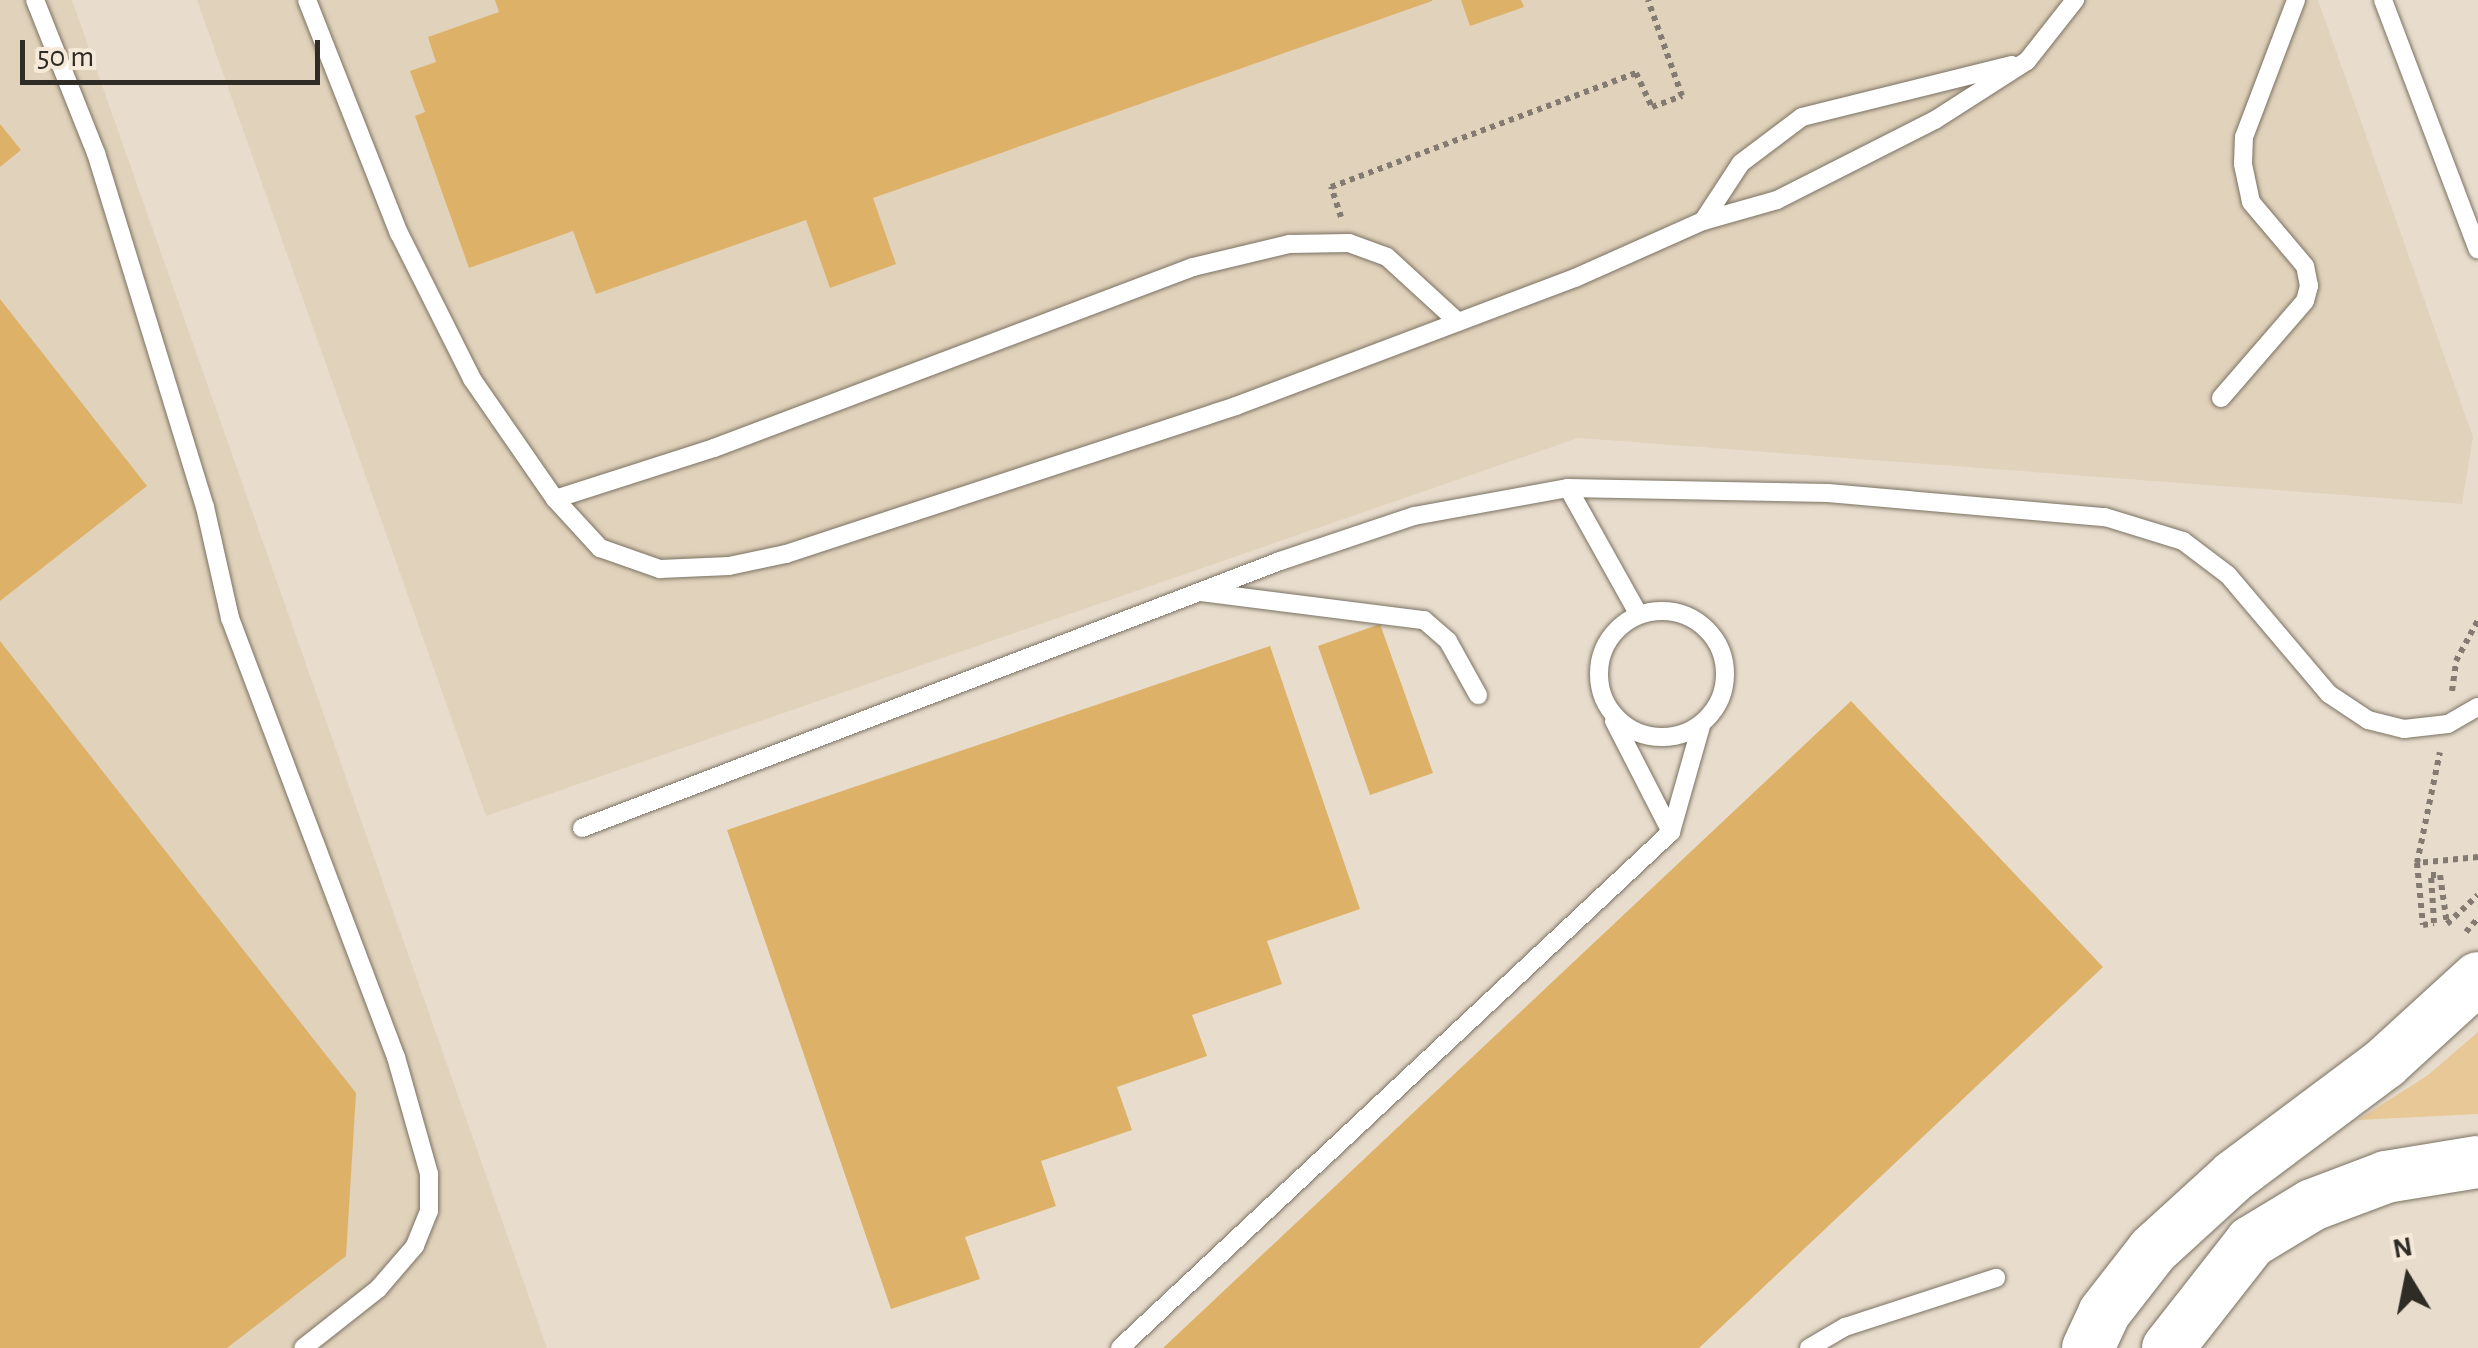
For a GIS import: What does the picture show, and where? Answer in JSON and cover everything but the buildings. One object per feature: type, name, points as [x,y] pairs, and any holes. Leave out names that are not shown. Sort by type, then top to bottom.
[{"type":"main road","points":[[2088,1348],[2104,1313],[2153,1250],[2234,1176],[2385,1063],[2478,978]]},
{"type":"main road","points":[[2168,1348],[2252,1242],[2312,1205],[2386,1177],[2478,1162]]},
{"type":"lane","points":[[35,0],[96,153],[205,507],[230,618],[396,1057],[429,1174],[429,1211],[415,1246],[378,1289],[302,1348]]},
{"type":"lane","points":[[308,0],[399,234],[472,379],[555,499],[600,548],[660,569],[730,566],[786,554],[1236,406],[1458,322],[1702,221],[1776,200],[1935,120],[2027,61],[2076,0]]},
{"type":"lane","points":[[2222,398],[2305,300],[2309,286],[2305,266],[2251,202],[2243,164],[2244,137],[2296,0]]},
{"type":"lane","points":[[2383,0],[2478,250]]},
{"type":"lane","points":[[1702,221],[1741,163],[1802,118],[2027,61]]},
{"type":"lane","points":[[555,499],[714,448],[1193,267],[1289,244],[1349,242],[1413,274],[1458,322]]},
{"type":"lane","points":[[1568,488],[1640,615]]},
{"type":"lane","points":[[582,828],[1199,592],[1414,516],[1568,488],[1828,492],[2105,517],[2183,540],[2228,575],[2329,694],[2368,720],[2404,729],[2448,724],[2478,707]]},
{"type":"lane","points":[[1199,592],[1424,620],[1448,640],[1478,695]]},
{"type":"lane","points":[[1120,1348],[1671,832],[1701,726],[1724,692],[1723,653],[1713,635],[1680,612],[1640,615],[1608,639],[1598,675],[1609,711],[1671,832]]},
{"type":"lane","points":[[1609,711],[1652,736],[1682,735],[1701,726]]},
{"type":"lane","points":[[1809,1348],[1845,1327],[1996,1278]]},
{"type":"path","points":[[1349,242],[1331,187],[1636,72],[1652,107],[1682,96],[1648,0]]},
{"type":"path","points":[[2478,858],[2417,864],[2423,925],[2434,922],[2431,875],[2440,875],[2447,924],[2478,894]]},
{"type":"shaded area","points":[[0,0],[72,0],[547,1348],[0,1348]]},
{"type":"shaded area","points":[[197,0],[2318,0],[2473,437],[2462,504],[1578,438],[486,816]]},
{"type":"shaded area","points":[[2478,1032],[2478,1114],[2358,1120],[2428,1075]]}]
